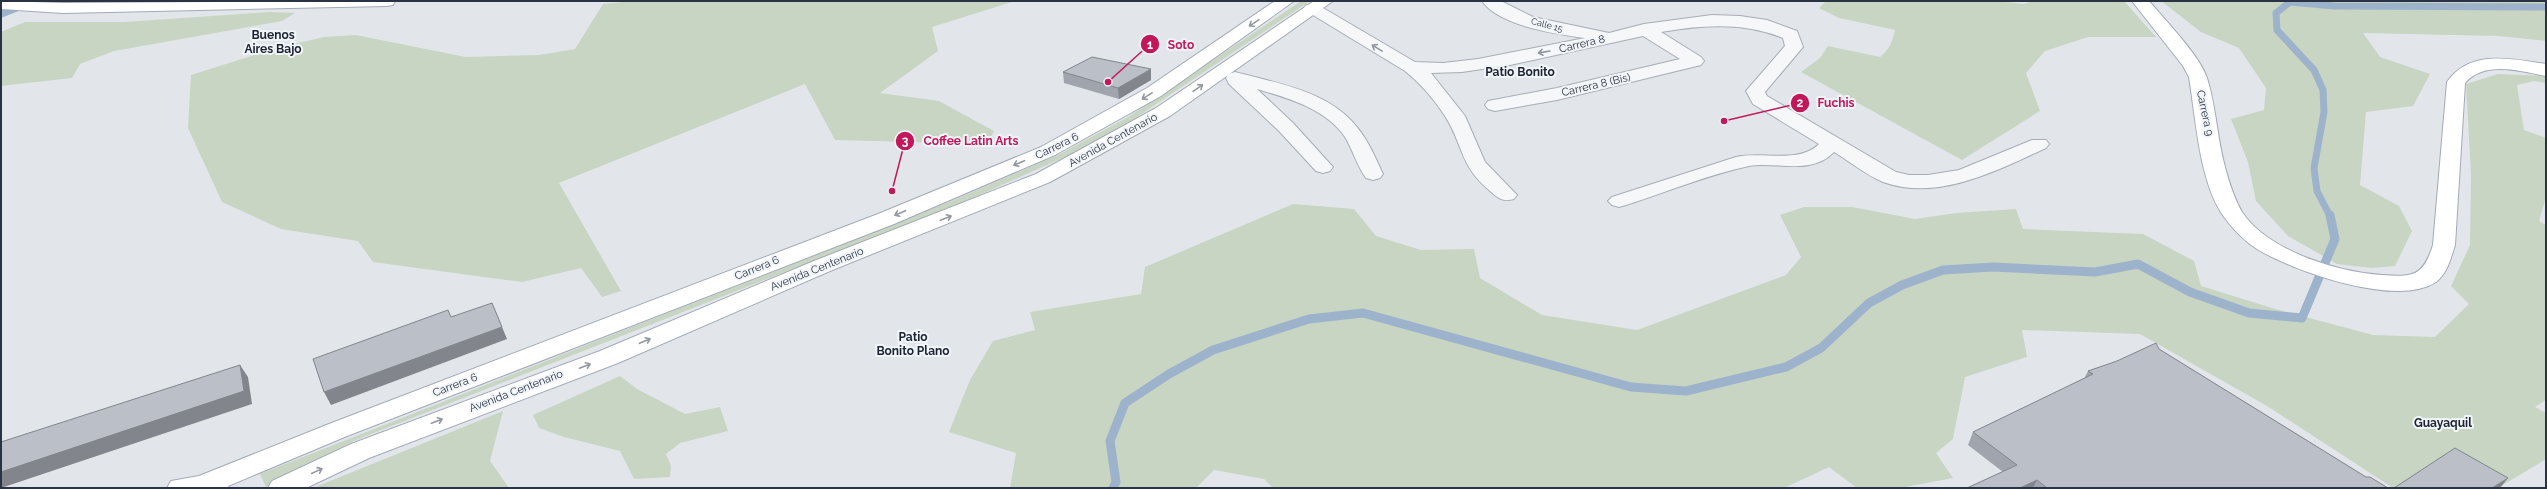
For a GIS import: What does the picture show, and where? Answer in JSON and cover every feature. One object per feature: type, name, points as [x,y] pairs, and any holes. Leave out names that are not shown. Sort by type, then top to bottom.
[{"type":"main road","points":[[1,4],[63,8],[148,3],[387,1]]},
{"type":"main road","name":"Carrera 6","points":[[200,487],[345,427],[886,219],[1048,151],[1154,92],[1286,1]]},
{"type":"main road","name":"Carrera 9","points":[[2140,1],[2191,64],[2198,77],[2220,185],[2233,215],[2252,234],[2278,252],[2321,272],[2366,283],[2408,283],[2430,276],[2439,262],[2444,245],[2456,82],[2468,69],[2482,65],[2514,66],[2546,70]]},
{"type":"main road","name":"Avenida Centenario","points":[[282,488],[360,451],[609,356],[822,266],[1043,178],[1097,150],[1227,75],[1319,5]]},
{"type":"street","name":"Calle 15","points":[[1490,1],[1508,13],[1528,20],[1609,37]]},
{"type":"street","points":[[1319,5],[1425,78],[1455,116],[1475,163],[1487,178],[1507,195]]},
{"type":"street","name":"Carrera 8","points":[[1411,67],[1447,68],[1571,47],[1644,29],[1703,22],[1753,21],[1777,27],[1791,35],[1794,47],[1755,91],[1760,100],[1832,142]]},
{"type":"street","name":"Carrera 8 (Bis)","points":[[1495,105],[1564,93],[1695,61],[1644,29]]},
{"type":"street","points":[[1227,75],[1286,127],[1323,167]]},
{"type":"street","points":[[1227,75],[1319,105],[1344,124],[1362,149],[1373,174]]},
{"type":"street","points":[[1618,201],[1662,188],[1686,177],[1749,160],[1800,161],[1824,152],[1832,142],[1890,177],[1909,183],[1939,182],[1996,162],[2039,144]]},
{"type":"green space","points":[[635,1],[1015,1],[932,27],[938,51],[880,93],[939,101],[994,131],[987,144],[835,140],[805,84],[559,183],[621,291],[602,297],[581,268],[522,282],[373,262],[358,241],[281,229],[222,202],[188,128],[191,75],[273,49],[324,37],[356,35],[466,57],[539,55],[575,49],[603,4]]},
{"type":"green space","points":[[1301,1],[1310,1],[1134,119],[1067,156],[959,204],[356,440],[298,468],[266,487],[260,474],[954,200],[1062,153],[1128,117]]},
{"type":"green space","points":[[1826,1],[1995,1],[2024,4],[2032,1],[2124,1],[2156,37],[2088,37],[2045,51],[2026,73],[2040,111],[1962,160],[1801,72],[1820,58],[1828,46],[1880,57],[1892,42],[1895,30],[1839,18],[1819,8]]},
{"type":"green space","points":[[2161,1],[2546,1],[2546,41],[2499,36],[2363,33],[2380,57],[2430,74],[2413,106],[2366,112],[2360,185],[2399,206],[2412,231],[2395,266],[2371,268],[2337,264],[2288,236],[2256,201],[2248,162],[2231,119],[2264,110],[2266,88],[2239,48],[2201,32]]},
{"type":"green space","points":[[269,12],[295,13],[282,21],[114,51],[80,64],[72,78],[1,86],[1,32],[25,22],[124,22]]},
{"type":"green space","points":[[2498,74],[2546,76],[2546,83],[2534,81],[2517,85],[2524,130],[2546,138],[2546,197],[2539,221],[2546,225],[2546,400],[2535,407],[2546,413],[2546,459],[2498,488],[2393,488],[2267,406],[2140,334],[2022,330],[2027,357],[1965,377],[1953,439],[1936,453],[1953,478],[1900,488],[1857,488],[1829,467],[1784,488],[1273,488],[1264,479],[1214,470],[1196,488],[1010,488],[1016,453],[949,432],[970,380],[993,341],[1035,330],[1030,312],[1141,294],[1145,267],[1293,204],[1354,209],[1376,236],[1421,250],[1474,249],[1480,278],[1542,315],[1637,330],[1786,275],[1801,257],[1780,215],[1804,207],[1852,207],[1915,219],[1956,213],[2016,209],[2023,229],[2143,234],[2194,261],[2201,286],[2272,308],[2373,335],[2435,337],[2469,304],[2451,286],[2470,245],[2471,175],[2466,84]]},
{"type":"green space","points":[[620,376],[637,389],[685,414],[720,407],[728,431],[680,443],[666,454],[671,466],[670,477],[634,479],[620,451],[564,437],[539,428],[533,415]]},
{"type":"green space","points":[[503,411],[490,461],[509,488],[313,488]]},
{"type":"building","points":[[1092,57],[1151,69],[1118,88],[1063,72]]},
{"type":"building","points":[[492,303],[502,327],[324,392],[313,359],[448,310],[451,317]]},
{"type":"building","points":[[2156,343],[2159,349],[2366,477],[2370,477],[2388,488],[2047,488],[2037,480],[2020,488],[1967,488],[2017,465],[1973,432],[2093,374],[2088,371],[2117,361]]},
{"type":"building","points":[[240,365],[244,391],[1,472],[1,442]]},
{"type":"building","points":[[2455,448],[2508,478],[2492,488],[2394,488]]},
{"type":"waterway","points":[[1,7],[14,1]]},
{"type":"waterway","points":[[2330,216],[2317,191],[2314,168],[2324,112],[2323,90],[2314,70],[2277,30],[2276,13],[2290,2],[2334,6],[2546,7]]},
{"type":"waterway","points":[[1113,488],[1116,482],[1110,441],[1125,403],[1169,374],[1213,350],[1309,319],[1363,313],[1631,387],[1686,391],[1786,367],[1821,348],[1869,303],[1902,285],[1943,270],[1993,267],[2095,272],[2138,264],[2190,292],[2249,313],[2302,318],[2335,239],[2330,215]]},
{"type":"place","name":"Soto","points":[[1108,82]]},
{"type":"place","name":"Fuchis","points":[[1724,121]]},
{"type":"place","name":"Coffee Latin Arts","points":[[892,191]]},
{"type":"district","name":"Buenos Aires Bajo","points":[[273,42]]},
{"type":"district","name":"Patio Bonito","points":[[1520,72]]},
{"type":"district","name":"Patio Bonito Plano","points":[[913,344]]},
{"type":"district","name":"Guayaquil","points":[[2443,423]]}]
